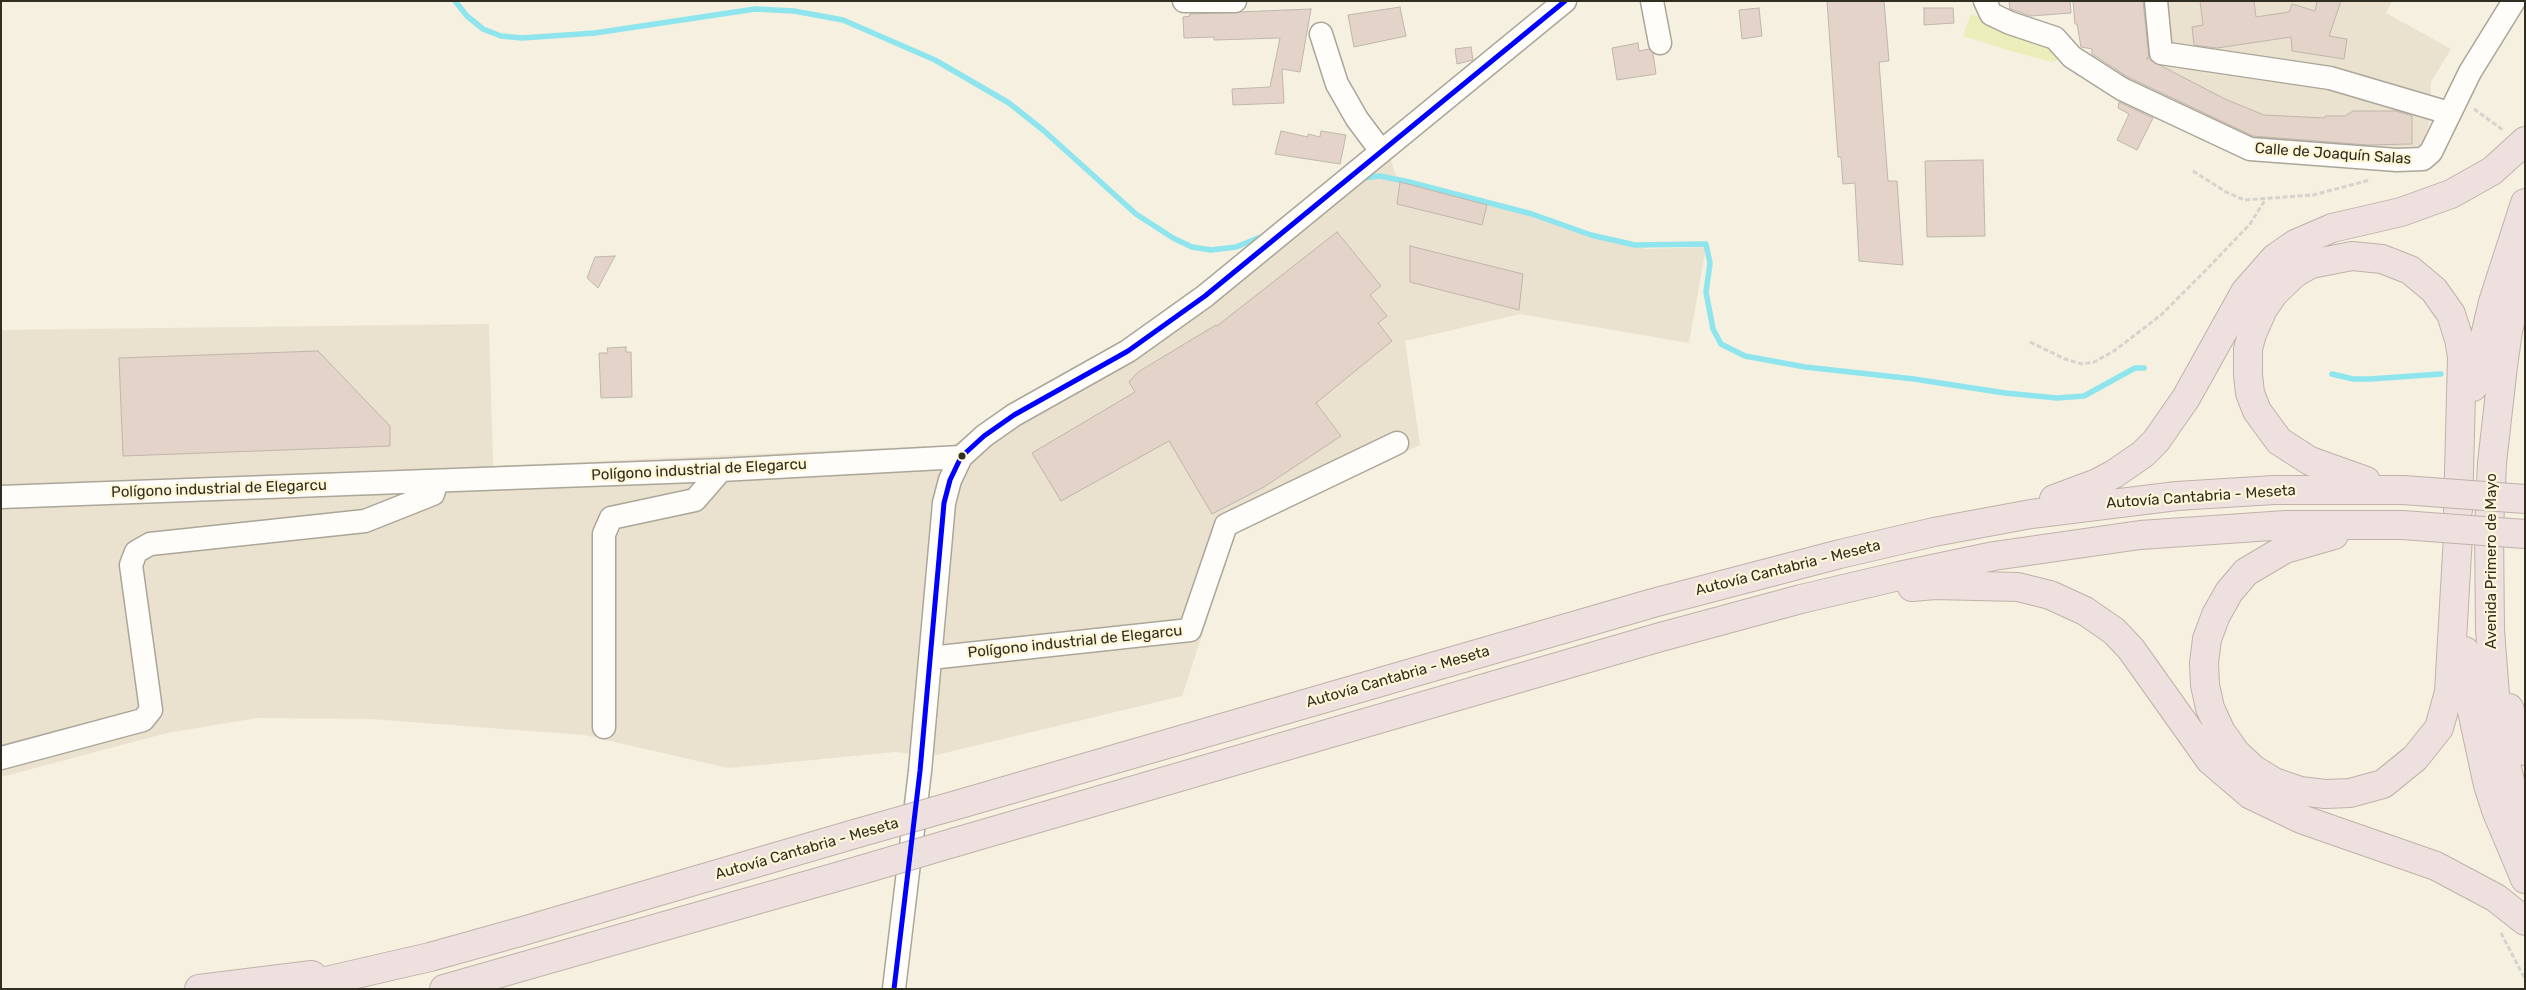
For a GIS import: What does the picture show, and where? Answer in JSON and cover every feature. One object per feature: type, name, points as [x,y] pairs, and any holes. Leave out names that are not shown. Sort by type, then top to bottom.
[{"type":"highway","points":[[1934,532],[2069,494],[2097,483],[2128,466],[2156,441],[2177,413],[2245,292],[2275,258],[2295,244],[2332,228],[2401,212],[2451,194],[2492,171],[2525,141]]},
{"type":"highway","name":"Avenida Primero de Mayo","points":[[2525,203],[2493,302],[2477,366],[2463,449],[2458,523],[2466,671],[2477,736],[2496,810],[2525,879]]},
{"type":"highway","points":[[2402,525],[2321,538],[2285,549],[2246,572],[2221,604],[2211,628],[2204,662],[2205,685],[2210,708],[2221,732],[2236,753],[2253,769],[2274,782],[2312,793],[2339,794],[2362,791],[2383,784],[2416,758],[2432,739],[2442,718],[2449,692],[2458,523],[2462,356],[2456,329],[2446,305],[2419,276],[2387,261],[2352,256],[2312,264],[2295,273],[2274,293],[2255,325],[2248,349],[2248,366],[2253,402],[2273,434],[2296,454],[2337,472],[2403,490]]},
{"type":"highway","name":"Avenida Primero de Mayo","points":[[2525,261],[2508,331],[2492,463],[2489,529],[2489,588],[2496,708],[2515,803],[2525,830]]},
{"type":"highway","points":[[2492,463],[2505,390],[2525,328]]},
{"type":"highway","name":"Autovía Cantabria - Meseta","points":[[291,989],[430,956],[1653,603],[1831,556],[1934,532],[2032,514],[2177,496],[2274,490],[2403,490],[2525,499]]},
{"type":"highway","points":[[444,989],[861,870],[1657,638],[1801,599],[1946,566],[2092,541],[2238,527],[2402,525],[2525,534]]},
{"type":"highway","points":[[1801,599],[1935,585],[1993,585],[2029,589],[2062,600],[2091,615],[2122,639],[2150,673],[2210,760],[2251,795],[2301,819],[2436,866],[2496,898],[2525,920]]},
{"type":"highway","points":[[2489,588],[2510,710],[2525,751]]},
{"type":"highway","points":[[199,989],[430,956]]},
{"type":"street","points":[[1184,1],[1235,1]]},
{"type":"street","points":[[894,989],[920,770],[944,503],[950,480],[961,457],[984,436],[1014,415],[1128,351],[1205,296],[1565,1]]},
{"type":"street","points":[[1652,1],[1660,43]]},
{"type":"street","name":"Calle de Joaquín Salas","points":[[1985,1],[1991,14],[2010,23],[2055,38],[2072,57],[2122,89],[2250,149],[2397,160],[2422,159],[2434,146],[2475,64],[2514,1]]},
{"type":"street","points":[[2156,1],[2161,53],[2330,78],[2449,113]]},
{"type":"street","points":[[1321,34],[1337,84],[1357,119],[1381,151]]},
{"type":"street","name":"Polígono industrial de Elegarcu","points":[[930,658],[1190,630],[1226,525],[1397,443]]},
{"type":"street","name":"Polígono industrial de Elegarcu","points":[[1,497],[721,470],[961,457]]},
{"type":"street","name":"Polígono industrial de Elegarcu","points":[[604,727],[604,534],[611,518],[694,500],[721,470]]},
{"type":"street","points":[[1,758],[143,720],[151,710],[131,565],[136,552],[150,544],[365,521],[433,494],[437,481]]},
{"type":"path","points":[[2193,171],[2226,192],[2244,200],[2313,196],[2351,187],[2375,178]]},
{"type":"path","points":[[2030,342],[2065,359],[2082,364],[2094,362],[2114,351],[2161,315],[2207,269],[2250,224],[2265,200]]},
{"type":"shaded area","points":[[2110,1],[2392,1],[2386,13],[2451,49],[2431,82],[2430,121],[2420,150],[2255,145],[2115,79]]},
{"type":"shaded area","points":[[1383,135],[1397,179],[1532,215],[1596,238],[1646,249],[1706,247],[1689,343],[1520,314],[1405,341],[1420,445],[1237,529],[1182,696],[932,756],[895,752],[728,768],[584,735],[371,719],[257,718],[167,733],[1,777],[1,330],[489,324],[493,466],[953,445],[1165,316],[1275,222]]},
{"type":"green space","points":[[1971,14],[2057,48],[2059,53],[2057,60],[2053,62],[1963,36]]},
{"type":"building","points":[[1827,1],[1884,1],[1889,61],[1879,62],[1888,181],[1897,181],[1903,265],[1859,261],[1855,183],[1843,184],[1841,157],[1838,157]]},
{"type":"building","points":[[2009,1],[2070,1],[2071,13],[2031,16],[2010,9]]},
{"type":"building","points":[[2073,1],[2143,1],[2149,58],[2146,58],[2225,99],[2264,115],[2325,118],[2325,116],[2345,116],[2353,111],[2396,111],[2412,116],[2412,144],[2368,145],[2253,136],[2128,77],[2092,54],[2092,49],[2081,47],[2077,24],[2075,24]]},
{"type":"building","points":[[2200,1],[2254,1],[2256,17],[2289,12],[2292,4],[2315,11],[2317,1],[2341,1],[2329,36],[2347,39],[2344,59],[2292,51],[2291,37],[2217,48],[2194,45],[2192,27],[2203,25]]},
{"type":"building","points":[[1400,7],[1406,36],[1354,47],[1348,15]]},
{"type":"building","points":[[1759,8],[1762,36],[1742,39],[1739,10]]},
{"type":"building","points":[[1924,8],[1953,8],[1954,23],[1924,25]]},
{"type":"building","points":[[1311,9],[1300,72],[1282,69],[1284,103],[1233,105],[1232,89],[1270,87],[1280,38],[1214,40],[1214,37],[1184,38],[1183,17],[1190,16],[1190,14]]},
{"type":"building","points":[[1638,43],[1639,51],[1649,49],[1653,53],[1656,74],[1617,80],[1612,48]]},
{"type":"building","points":[[1471,47],[1473,60],[1457,64],[1455,49]]},
{"type":"building","points":[[2119,102],[2153,118],[2137,150],[2117,140],[2129,114],[2118,108]]},
{"type":"building","points":[[1281,131],[1308,137],[1308,134],[1320,137],[1321,131],[1346,135],[1340,164],[1275,154]]},
{"type":"building","points":[[1983,160],[1985,236],[1927,237],[1925,161]]},
{"type":"building","points":[[1400,182],[1487,205],[1482,225],[1397,204]]},
{"type":"building","points":[[1337,232],[1381,286],[1370,295],[1387,316],[1378,323],[1392,341],[1316,403],[1341,436],[1264,487],[1212,514],[1169,441],[1061,501],[1032,453],[1135,392],[1129,382],[1138,372],[1217,326]]},
{"type":"building","points":[[1410,246],[1523,274],[1519,310],[1410,282]]},
{"type":"building","points":[[615,256],[598,288],[587,278],[595,257]]},
{"type":"building","points":[[626,347],[626,352],[631,352],[632,397],[601,398],[599,353],[608,353],[607,348]]},
{"type":"building","points":[[318,351],[390,426],[390,446],[123,456],[119,358]]},
{"type":"waterway","points":[[455,1],[467,16],[483,29],[501,36],[522,38],[595,33],[755,9],[794,11],[843,20],[935,60],[1009,103],[1043,130],[1136,214],[1173,238],[1192,247],[1211,250],[1236,247],[1263,236]]},
{"type":"waterway","points":[[1363,178],[1380,176],[1409,182],[1532,214],[1591,235],[1635,245],[1706,244],[1710,263],[1706,292],[1713,329],[1721,344],[1745,356],[1805,367],[2057,398],[2084,396],[2135,368],[2144,368]]},
{"type":"waterway","points":[[2332,374],[2353,379],[2441,374]]},
{"type":"transit line","points":[[894,989],[920,771],[944,503],[950,480],[961,457],[984,436],[1014,415],[1128,351],[1205,296],[1565,1]]}]
